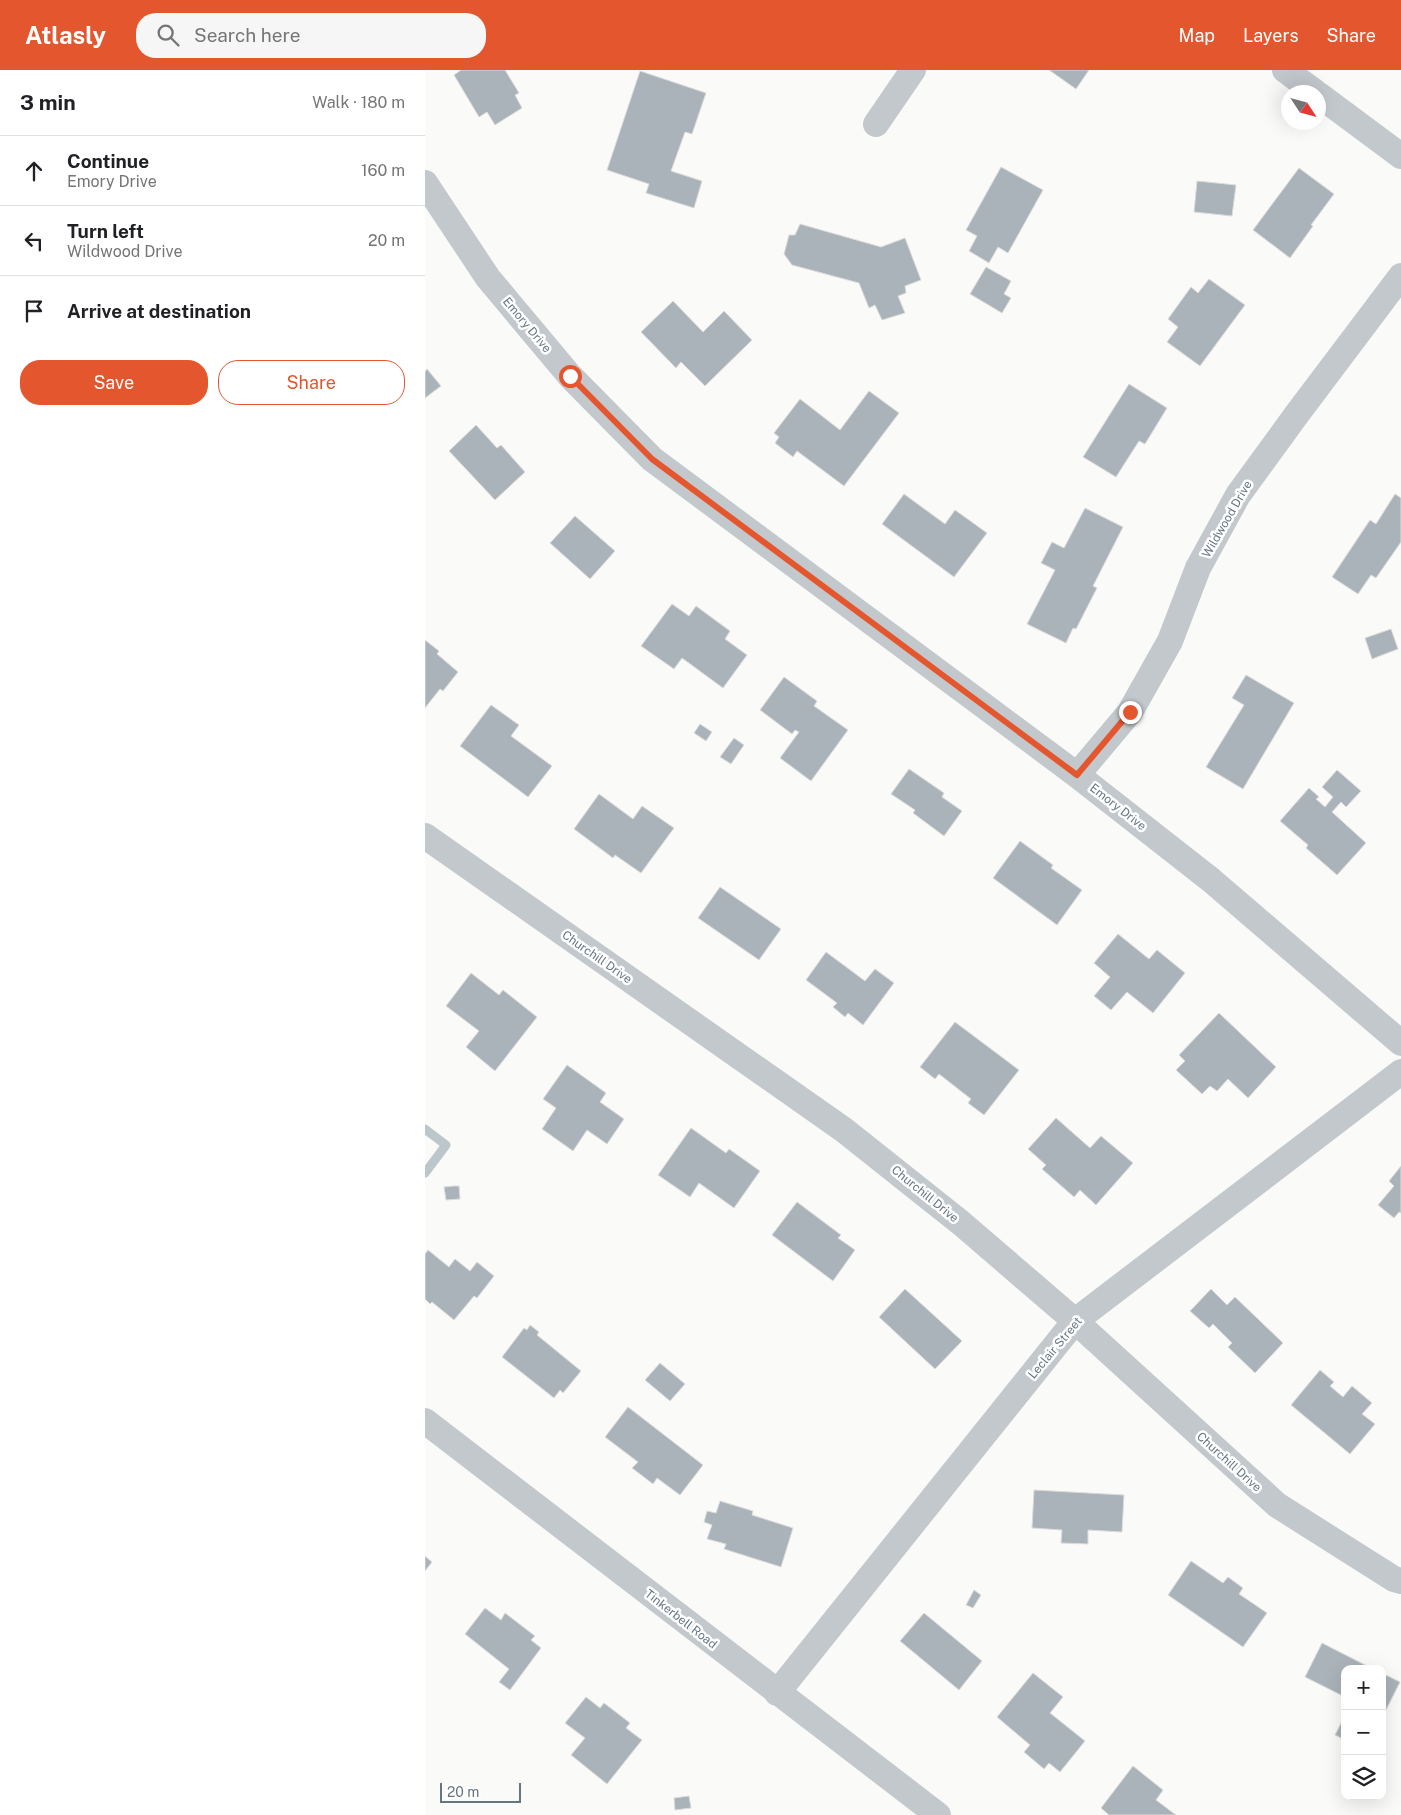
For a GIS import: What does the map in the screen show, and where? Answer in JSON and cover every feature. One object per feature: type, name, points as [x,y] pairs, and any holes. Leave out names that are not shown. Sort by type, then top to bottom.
[{"type":"street","points":[[876,124],[913,70]]},
{"type":"street","points":[[1285,70],[1305,85]]},
{"type":"street","points":[[1326,100],[1401,156]]},
{"type":"street","name":"Emory Drive","points":[[425,183],[487,278],[570,376],[652,459],[1077,775],[1211,880],[1401,1043]]},
{"type":"street","name":"Wildwood Drive","points":[[1077,775],[1130,712],[1170,641],[1198,568],[1238,495],[1401,276]]},
{"type":"street","name":"Churchill Drive","points":[[425,836],[844,1130],[961,1224],[1075,1321],[1277,1505],[1394,1579],[1401,1581]]},
{"type":"street","name":"Leclair Street","points":[[777,1693],[1075,1321],[1401,1072]]},
{"type":"street","name":"Tinkerbell Road","points":[[425,1421],[938,1815]]},
{"type":"building","points":[[461,70],[505,70],[519,93],[515,95],[522,108],[495,125],[487,112],[479,117],[454,75]]},
{"type":"building","points":[[1049,70],[1089,70],[1076,89]]},
{"type":"building","points":[[640,71],[706,93],[692,134],[685,132],[671,171],[702,181],[694,208],[646,193],[649,184],[607,170]]},
{"type":"building","points":[[1001,167],[1043,190],[1008,253],[998,247],[989,263],[969,251],[977,236],[966,230]]},
{"type":"building","points":[[1299,168],[1334,194],[1290,258],[1253,230]]},
{"type":"building","points":[[1197,181],[1236,185],[1232,216],[1194,212]]},
{"type":"building","points":[[800,224],[881,247],[905,238],[921,280],[905,286],[906,293],[898,296],[905,313],[882,320],[875,305],[869,308],[859,283],[792,265],[784,254],[789,235],[795,235]]},
{"type":"building","points":[[986,267],[1011,281],[1004,294],[1011,298],[1002,313],[970,294]]},
{"type":"building","points":[[1209,279],[1245,305],[1200,366],[1167,342],[1178,327],[1168,319],[1191,287],[1198,293]]},
{"type":"building","points":[[673,301],[703,332],[724,311],[752,340],[705,386],[681,362],[676,368],[641,332]]},
{"type":"building","points":[[427,369],[441,386],[425,398],[425,372]]},
{"type":"building","points":[[1129,384],[1167,408],[1145,444],[1139,441],[1116,477],[1083,457]]},
{"type":"building","points":[[869,391],[899,413],[844,486],[797,451],[793,457],[775,443],[779,437],[774,433],[800,399],[840,430]]},
{"type":"building","points":[[476,425],[497,448],[501,445],[525,472],[495,500],[449,451]]},
{"type":"building","points":[[904,494],[945,524],[955,510],[987,533],[954,577],[882,524]]},
{"type":"building","points":[[1395,494],[1401,498],[1401,542],[1376,578],[1371,575],[1358,594],[1332,577],[1370,520],[1376,524]]},
{"type":"building","points":[[1085,508],[1123,527],[1093,586],[1097,588],[1076,629],[1073,628],[1066,643],[1027,624],[1055,570],[1041,563],[1052,542],[1064,548]]},
{"type":"building","points":[[575,516],[615,551],[590,579],[550,543]]},
{"type":"building","points":[[672,604],[689,616],[696,606],[730,631],[725,639],[747,655],[723,688],[682,658],[674,669],[641,646]]},
{"type":"building","points":[[1391,629],[1398,649],[1372,659],[1365,638]]},
{"type":"building","points":[[425,640],[439,651],[437,654],[458,672],[443,691],[440,689],[425,708]]},
{"type":"building","points":[[1246,675],[1294,703],[1243,789],[1206,767],[1244,705],[1232,698]]},
{"type":"building","points":[[784,677],[817,701],[814,706],[848,730],[811,781],[780,758],[799,732],[795,730],[792,734],[760,710]]},
{"type":"building","points":[[491,705],[519,725],[511,736],[552,766],[528,797],[460,746]]},
{"type":"building","points":[[700,724],[712,732],[706,741],[694,733]]},
{"type":"building","points":[[734,738],[744,745],[731,764],[720,757]]},
{"type":"building","points":[[909,769],[944,793],[942,797],[962,811],[944,836],[913,813],[915,810],[891,794]]},
{"type":"building","points":[[1337,770],[1361,791],[1346,807],[1341,802],[1332,812],[1366,843],[1337,875],[1306,848],[1308,845],[1280,821],[1309,788],[1319,797],[1316,799],[1325,807],[1333,797],[1322,787]]},
{"type":"building","points":[[599,794],[633,819],[642,806],[674,828],[641,873],[615,855],[613,858],[574,829]]},
{"type":"building","points":[[1020,841],[1053,865],[1051,868],[1082,890],[1057,925],[993,878]]},
{"type":"building","points":[[720,887],[781,929],[759,960],[698,918]]},
{"type":"building","points":[[1118,934],[1149,959],[1157,950],[1185,973],[1153,1013],[1127,992],[1111,1010],[1094,996],[1110,977],[1094,963]]},
{"type":"building","points":[[826,952],[865,981],[875,969],[894,983],[863,1025],[848,1013],[845,1017],[833,1007],[837,1003],[806,980]]},
{"type":"building","points":[[471,973],[499,995],[503,990],[537,1017],[495,1071],[466,1047],[479,1031],[446,1006]]},
{"type":"building","points":[[1219,1013],[1276,1067],[1248,1098],[1228,1079],[1217,1091],[1210,1086],[1202,1094],[1176,1070],[1185,1061],[1179,1055]]},
{"type":"building","points":[[955,1022],[1019,1070],[984,1115],[968,1103],[971,1099],[939,1074],[935,1079],[920,1067]]},
{"type":"building","points":[[567,1065],[606,1093],[600,1102],[624,1119],[607,1144],[587,1130],[573,1151],[542,1129],[556,1108],[543,1099]]},
{"type":"building","points":[[1056,1118],[1090,1148],[1101,1136],[1133,1163],[1096,1205],[1080,1190],[1074,1197],[1042,1169],[1046,1165],[1028,1149]]},
{"type":"building","points":[[691,1128],[726,1153],[729,1149],[760,1171],[734,1208],[699,1183],[690,1197],[658,1175]]},
{"type":"building","points":[[1401,1166],[1401,1213],[1399,1212],[1394,1218],[1378,1205],[1394,1186],[1389,1181]]},
{"type":"building","points":[[459,1186],[460,1199],[446,1200],[444,1187]]},
{"type":"building","points":[[797,1202],[841,1235],[838,1238],[855,1250],[833,1281],[772,1235]]},
{"type":"building","points":[[428,1250],[449,1267],[455,1259],[470,1271],[477,1262],[494,1276],[477,1298],[474,1296],[454,1320],[432,1302],[430,1304],[425,1299],[425,1254]]},
{"type":"building","points":[[905,1289],[962,1341],[935,1369],[879,1317]]},
{"type":"building","points":[[1211,1289],[1227,1305],[1235,1297],[1283,1343],[1255,1373],[1228,1347],[1232,1343],[1213,1324],[1209,1328],[1190,1311]]},
{"type":"building","points":[[530,1325],[539,1332],[537,1335],[581,1371],[563,1393],[560,1390],[554,1398],[502,1357],[524,1328],[527,1330]]},
{"type":"building","points":[[660,1363],[685,1384],[670,1401],[645,1380]]},
{"type":"building","points":[[1320,1370],[1334,1382],[1330,1386],[1343,1397],[1352,1386],[1372,1403],[1362,1414],[1375,1424],[1350,1454],[1291,1405]]},
{"type":"building","points":[[628,1407],[703,1465],[680,1495],[657,1478],[653,1484],[632,1468],[638,1462],[605,1437]]},
{"type":"building","points":[[1034,1490],[1124,1495],[1122,1532],[1088,1530],[1088,1544],[1061,1543],[1062,1530],[1032,1528]]},
{"type":"building","points":[[720,1501],[753,1511],[752,1515],[793,1528],[781,1567],[724,1549],[726,1544],[707,1539],[712,1525],[704,1522],[707,1511],[716,1513]]},
{"type":"building","points":[[425,1556],[432,1562],[425,1571]]},
{"type":"building","points":[[1191,1561],[1223,1583],[1228,1577],[1243,1588],[1239,1594],[1267,1613],[1243,1647],[1168,1595]]},
{"type":"building","points":[[974,1590],[981,1595],[973,1608],[966,1605]]},
{"type":"building","points":[[485,1608],[501,1620],[505,1613],[535,1636],[531,1640],[541,1648],[510,1690],[499,1682],[509,1669],[465,1634]]},
{"type":"building","points":[[924,1613],[982,1661],[959,1690],[900,1641]]},
{"type":"building","points":[[1322,1643],[1365,1665],[1341,1665],[1341,1695],[1305,1677]]},
{"type":"building","points":[[1033,1673],[1063,1697],[1050,1713],[1085,1741],[1060,1772],[1049,1763],[1044,1769],[1024,1752],[1030,1745],[997,1717]]},
{"type":"building","points":[[1386,1675],[1400,1682],[1386,1710]]},
{"type":"building","points":[[586,1697],[600,1708],[604,1703],[630,1723],[626,1728],[642,1740],[607,1784],[571,1755],[585,1738],[565,1723]]},
{"type":"building","points":[[1341,1723],[1341,1738],[1335,1735]]},
{"type":"building","points":[[1133,1766],[1163,1790],[1156,1800],[1176,1815],[1109,1815],[1101,1808]]},
{"type":"building","points":[[689,1796],[691,1808],[675,1810],[674,1798]]},
{"type":"waterway","points":[[425,1129],[446,1145],[425,1173]]},
{"type":"route","points":[[570,376],[652,459],[1077,775],[1130,712]]}]
